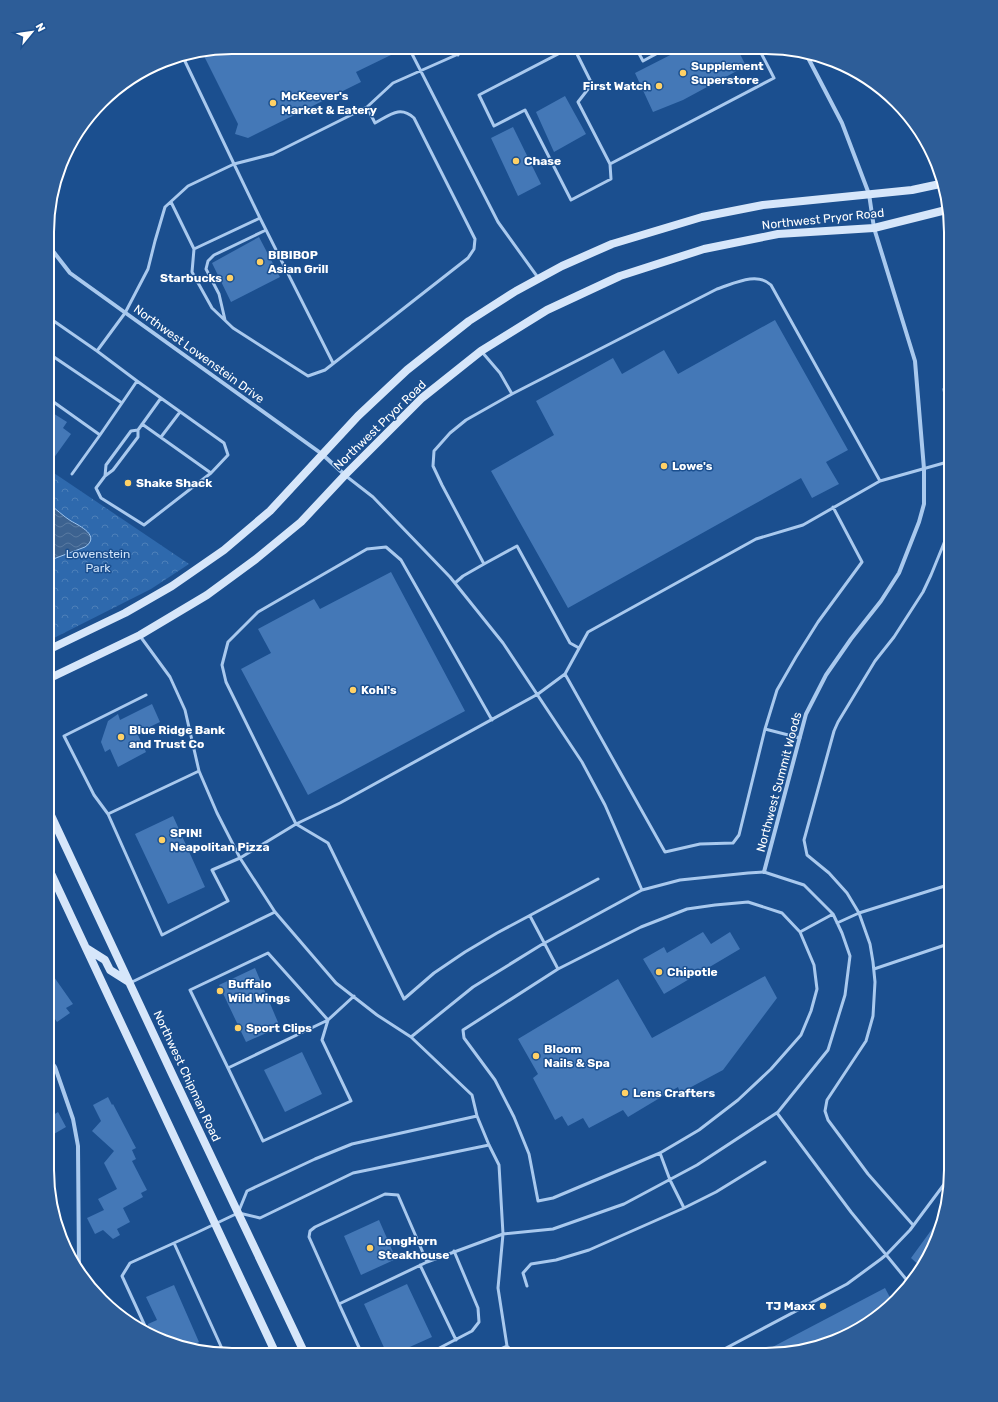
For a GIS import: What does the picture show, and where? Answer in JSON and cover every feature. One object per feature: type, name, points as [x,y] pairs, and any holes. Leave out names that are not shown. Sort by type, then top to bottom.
[{"type":"main road","name":"Northwest Pryor Road","points":[[54,647],[125,613],[172,586],[224,550],[270,511],[358,416],[407,370],[468,321],[539,278],[612,244],[702,217],[763,205],[912,190],[938,185]]},
{"type":"main road","name":"Northwest Pryor Road","points":[[54,676],[140,635],[207,595],[256,559],[301,522],[345,475],[422,398],[481,351],[547,310],[620,276],[696,251],[778,234],[874,228],[942,211]]},
{"type":"main road","name":"Northwest Chipman Road","points":[[54,822],[302,1348]]},
{"type":"main road","points":[[54,880],[274,1348]]},
{"type":"main road","points":[[85,948],[105,960],[110,970],[130,983]]},
{"type":"street","name":"Northwest Summit Woods","points":[[764,872],[806,714],[826,675],[851,639],[881,601],[899,573],[919,522],[924,504],[924,469],[915,361],[874,228],[869,194],[842,123],[809,59]]},
{"type":"street","name":"Northwest Lowenstein Drive","points":[[54,252],[70,273],[322,454],[345,475]]},
{"type":"street","points":[[54,1066],[73,1119],[78,1146],[79,1261]]},
{"type":"lane","points":[[412,54],[498,222],[539,278]]},
{"type":"lane","points":[[558,54],[479,95],[494,126],[525,110],[571,200],[611,179],[610,164],[578,102],[592,84],[577,54]]},
{"type":"lane","points":[[640,54],[643,60],[655,54]]},
{"type":"lane","points":[[610,164],[774,78],[762,54]]},
{"type":"lane","points":[[97,351],[125,313],[148,269],[154,241],[166,207],[188,186],[234,164],[273,154],[367,107],[393,83],[458,55]]},
{"type":"lane","points":[[185,60],[260,218],[333,363]]},
{"type":"lane","points":[[171,202],[194,249],[192,272],[212,308],[233,328],[308,376],[325,370],[468,258],[474,249],[475,239],[414,118],[408,113],[400,111],[375,123],[367,107]]},
{"type":"lane","points":[[194,249],[260,218]]},
{"type":"lane","points":[[225,320],[219,294],[206,269],[208,261],[214,255],[266,230]]},
{"type":"lane","points":[[484,564],[433,466],[434,451],[450,433],[466,420],[512,394],[718,289],[747,279],[762,279],[771,285],[880,480]]},
{"type":"lane","points":[[54,321],[224,443],[228,455],[212,473],[144,525],[101,498],[96,488],[105,476],[113,470],[138,437],[138,430],[161,398]]},
{"type":"lane","points":[[481,351],[500,373],[512,394]]},
{"type":"lane","points":[[54,357],[122,403]]},
{"type":"lane","points":[[72,474],[137,381]]},
{"type":"lane","points":[[54,402],[100,435]]},
{"type":"lane","points":[[161,437],[180,412]]},
{"type":"lane","points":[[142,424],[212,473]]},
{"type":"lane","points":[[105,476],[106,465],[118,448],[131,431],[138,430]]},
{"type":"lane","points":[[146,695],[64,736],[94,795],[108,814],[162,935],[228,901],[212,870],[240,858],[296,824],[340,803],[538,694],[565,674],[588,632],[756,539],[803,525],[880,480],[944,463]]},
{"type":"lane","points":[[345,475],[373,497],[455,583],[503,643],[586,768],[605,805],[642,890]]},
{"type":"lane","points":[[565,674],[665,852],[700,844],[733,843],[739,835],[765,729],[777,690],[818,622],[862,562],[833,507]]},
{"type":"lane","points":[[913,1225],[868,1174],[828,1120],[825,1111],[827,1100],[866,1041],[873,1016],[875,982],[874,969],[870,944],[859,913],[847,893],[829,873],[807,855],[804,840],[834,731],[838,722],[875,662],[894,637],[923,592],[944,543]]},
{"type":"lane","points":[[455,583],[463,576],[517,546],[570,644],[580,648]]},
{"type":"lane","points":[[492,720],[401,560],[386,548],[367,549],[258,612],[228,642],[222,665],[226,682],[296,824],[328,843],[404,999],[434,973],[465,952],[497,933],[598,879]]},
{"type":"lane","points":[[140,635],[170,678],[185,710],[199,771],[217,813],[240,858],[275,912],[336,983],[377,1015],[411,1037],[472,1095],[477,1116],[499,1165],[503,1234],[498,1288],[507,1346],[502,1348]]},
{"type":"lane","points":[[765,729],[800,738]]},
{"type":"lane","points":[[108,814],[199,771]]},
{"type":"lane","points":[[339,1304],[420,1265],[454,1251],[503,1234],[553,1229],[624,1204],[697,1166],[777,1113],[828,1050],[845,995],[850,956],[833,914],[804,884],[764,872],[680,880],[642,890],[544,943],[473,987],[411,1037]]},
{"type":"lane","points":[[837,923],[859,913],[944,886]]},
{"type":"lane","points":[[748,902],[782,913],[800,932],[814,966],[817,989],[811,1012],[801,1035],[772,1070],[738,1100],[699,1130],[660,1153],[553,1198],[538,1201],[529,1154],[514,1117],[495,1080],[464,1038],[462,1030],[558,969],[641,926],[687,909],[715,904],[748,902]]},
{"type":"lane","points":[[130,983],[275,912]]},
{"type":"lane","points":[[800,932],[833,914]]},
{"type":"lane","points":[[530,916],[558,969]]},
{"type":"lane","points":[[874,969],[944,945]]},
{"type":"lane","points":[[268,953],[328,1020],[322,1040],[351,1101],[263,1141],[190,990],[268,953]]},
{"type":"lane","points":[[228,1068],[328,1020],[354,996]]},
{"type":"lane","points":[[777,1113],[851,1212],[906,1279]]},
{"type":"lane","points":[[238,1213],[248,1192],[315,1158],[352,1144],[477,1116]]},
{"type":"lane","points":[[144,1325],[122,1276],[130,1263],[174,1244],[238,1213],[260,1218],[353,1173],[489,1145]]},
{"type":"lane","points":[[660,1153],[670,1180],[684,1208]]},
{"type":"lane","points":[[527,1286],[524,1273],[531,1264],[556,1260],[589,1250],[684,1208],[716,1192],[765,1162]]},
{"type":"lane","points":[[726,1348],[847,1284],[887,1254],[913,1225],[943,1185]]},
{"type":"lane","points":[[359,1348],[309,1236],[310,1231],[315,1226],[385,1194],[398,1195],[427,1262]]},
{"type":"lane","points":[[174,1244],[221,1348]]},
{"type":"lane","points":[[440,1348],[472,1331],[479,1322],[478,1308],[454,1251]]},
{"type":"lane","points":[[420,1265],[456,1340]]},
{"type":"green space","name":"Lowenstein Park","points":[[54,473],[189,564],[151,589],[54,638]]},
{"type":"water","points":[[54,508],[90,535],[91,539],[85,547],[54,559]]},
{"type":"building","name":"McKeever's Market & Eatery","points":[[220,54],[391,55],[356,72],[361,82],[248,138],[235,134],[238,124],[204,56]]},
{"type":"building","points":[[672,54],[740,54],[746,66],[683,100],[653,112],[635,73]]},
{"type":"building","points":[[565,96],[586,134],[554,152],[536,112]]},
{"type":"building","name":"Chase","points":[[513,127],[541,184],[518,196],[491,138]]},
{"type":"building","points":[[259,237],[280,277],[231,302],[212,263]]},
{"type":"building","name":"Lowe's","points":[[775,320],[848,450],[826,462],[839,484],[812,498],[801,478],[568,608],[491,471],[554,435],[536,401],[613,358],[622,374],[664,350],[678,374]]},
{"type":"building","points":[[54,414],[67,422],[63,428],[71,434],[54,458]]},
{"type":"building","name":"Kohl's","points":[[391,572],[465,711],[308,795],[241,669],[271,653],[258,629],[314,599],[320,609]]},
{"type":"building","name":"Blue Ridge Bank and Trust Co","points":[[152,704],[160,722],[137,733],[146,752],[118,767],[110,749],[105,752],[101,742],[108,721],[118,714],[120,720]]},
{"type":"building","points":[[173,816],[205,887],[168,904],[135,834]]},
{"type":"building","points":[[703,932],[711,944],[730,932],[740,949],[664,994],[643,959],[664,947],[667,953]]},
{"type":"building","points":[[255,968],[280,1027],[246,1042],[219,985]]},
{"type":"building","points":[[765,976],[777,998],[723,1070],[680,1093],[678,1087],[628,1117],[623,1110],[589,1128],[583,1118],[568,1126],[562,1116],[555,1120],[533,1078],[538,1074],[518,1039],[618,979],[652,1038]]},
{"type":"building","points":[[54,977],[73,1004],[66,1008],[70,1013],[57,1022],[54,1018]]},
{"type":"building","points":[[302,1052],[322,1094],[285,1112],[264,1070]]},
{"type":"building","points":[[108,1097],[136,1148],[132,1150],[136,1159],[132,1161],[147,1190],[141,1193],[143,1197],[123,1208],[130,1222],[117,1229],[120,1235],[113,1239],[103,1230],[95,1234],[87,1218],[104,1210],[98,1199],[117,1189],[104,1163],[114,1151],[92,1131],[101,1121],[93,1105]]},
{"type":"building","points":[[58,1112],[66,1127],[54,1134],[54,1115]]},
{"type":"building","name":"LongHorn Steakhouse","points":[[379,1220],[396,1259],[361,1275],[344,1236]]},
{"type":"building","points":[[936,1224],[926,1249],[917,1264],[911,1258]]},
{"type":"building","points":[[407,1284],[432,1337],[407,1348],[384,1348],[364,1304]]},
{"type":"building","points":[[174,1285],[199,1342],[194,1344],[175,1339],[148,1327],[148,1324],[157,1320],[146,1297]]},
{"type":"building","points":[[885,1288],[890,1298],[865,1318],[845,1330],[823,1339],[801,1345],[771,1348]]},
{"type":"place","name":"Supplement Superstore","points":[[683,73]]},
{"type":"place","name":"First Watch","points":[[659,86]]},
{"type":"place","name":"McKeever's Market & Eatery","points":[[273,103]]},
{"type":"place","name":"Chase","points":[[516,161]]},
{"type":"place","name":"BIBIBOP Asian Grill","points":[[260,262]]},
{"type":"place","name":"Starbucks","points":[[230,278]]},
{"type":"place","name":"Lowe's","points":[[664,466]]},
{"type":"place","name":"Shake Shack","points":[[128,483]]},
{"type":"place","name":"Kohl's","points":[[353,690]]},
{"type":"place","name":"Blue Ridge Bank and Trust Co","points":[[121,737]]},
{"type":"place","name":"SPIN! Neapolitan Pizza","points":[[162,840]]},
{"type":"place","name":"Chipotle","points":[[659,972]]},
{"type":"place","name":"Buffalo Wild Wings","points":[[220,991]]},
{"type":"place","name":"Sport Clips","points":[[238,1028]]},
{"type":"place","name":"Bloom Nails & Spa","points":[[536,1056]]},
{"type":"place","name":"Lens Crafters","points":[[625,1093]]},
{"type":"place","name":"LongHorn Steakhouse","points":[[370,1248]]},
{"type":"place","name":"TJ Maxx","points":[[823,1306]]}]
